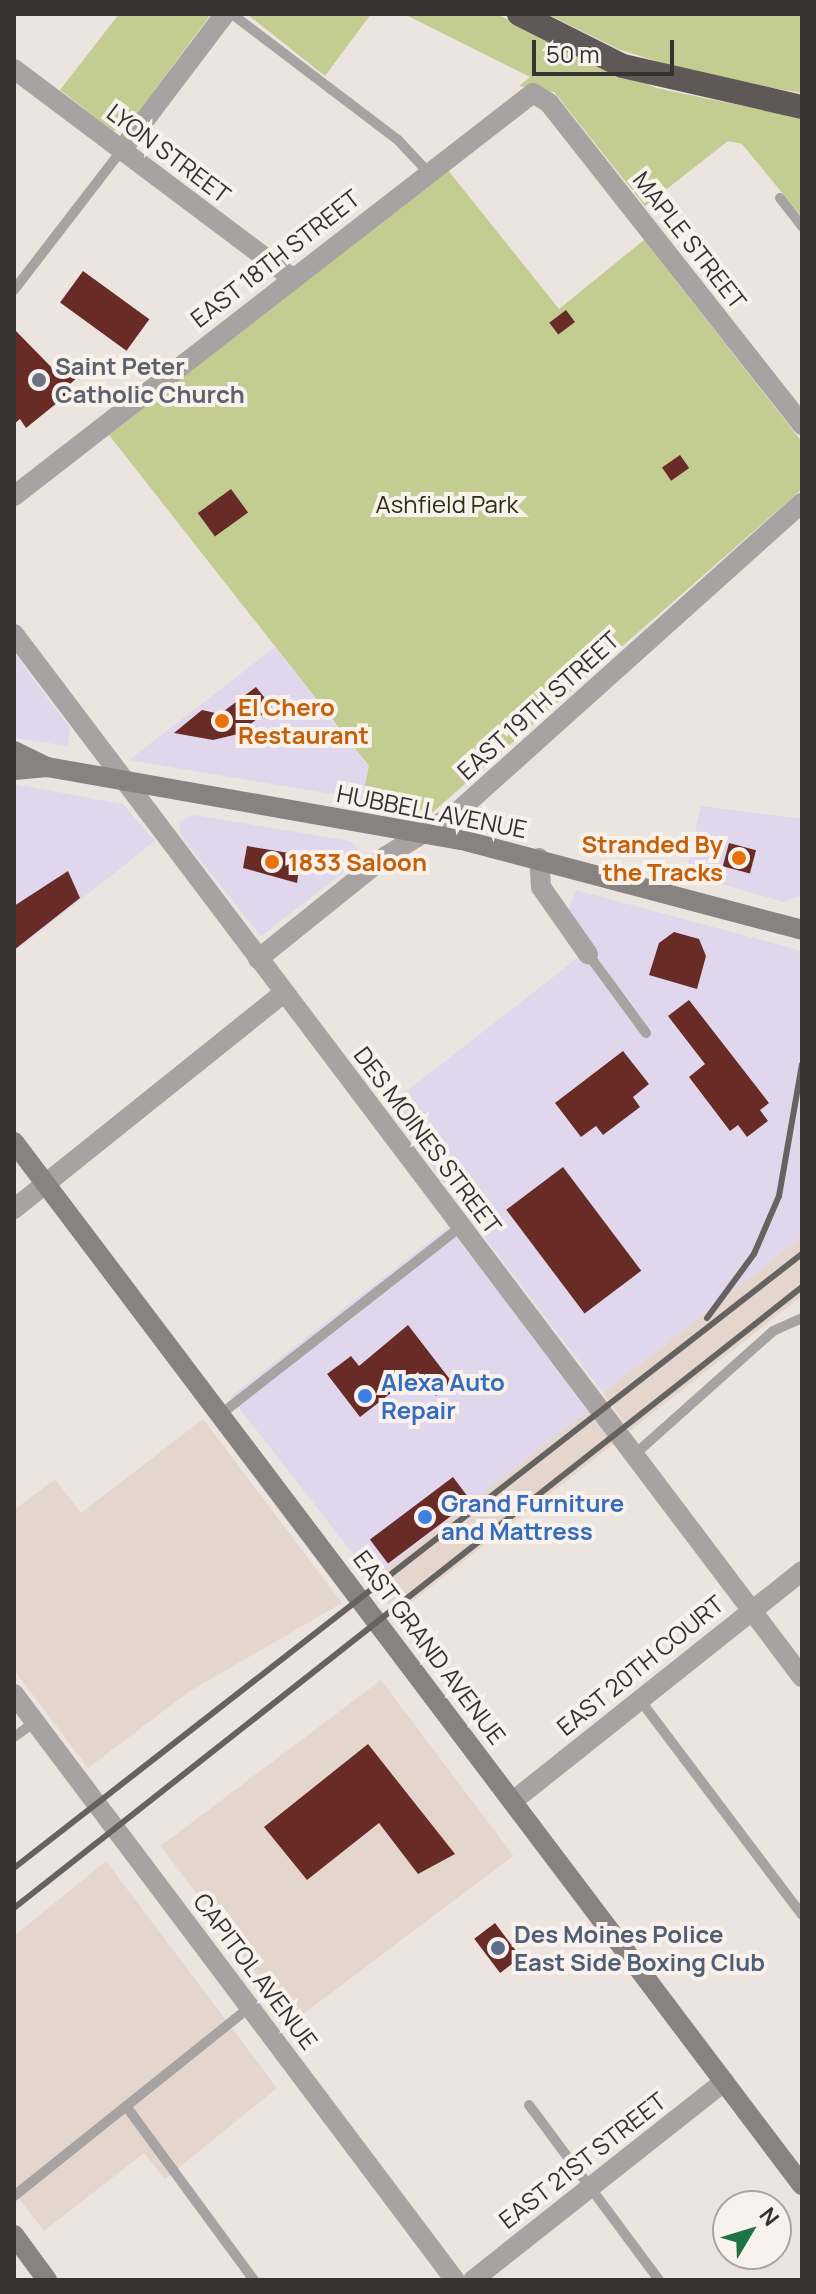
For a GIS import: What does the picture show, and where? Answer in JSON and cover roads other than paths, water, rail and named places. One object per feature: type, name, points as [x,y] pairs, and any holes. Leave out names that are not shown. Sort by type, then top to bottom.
[{"type":"highway","points":[[519,14],[623,66],[802,107]]},
{"type":"street","points":[[122,150],[225,14]]},
{"type":"street","name":"LYON STREET","points":[[14,69],[292,278]]},
{"type":"street","name":"EAST 18TH STREET","points":[[14,496],[427,171],[533,93]]},
{"type":"street","name":"MAPLE STREET","points":[[533,93],[549,103],[802,425]]},
{"type":"street","name":"EAST 19TH STREET","points":[[258,959],[386,856],[427,834],[802,503]]},
{"type":"street","name":"DES MOINES STREET","points":[[14,634],[802,1677]]},
{"type":"street","name":"HUBBELL AVENUE","points":[[14,751],[47,767],[427,834],[539,858],[802,930]]},
{"type":"street","name":"HUBBELL AVENUE","points":[[14,770],[47,767]]},
{"type":"street","points":[[539,858],[541,887],[588,954]]},
{"type":"street","points":[[14,1209],[284,993]]},
{"type":"street","name":"EAST GRAND AVENUE","points":[[14,1142],[802,2185]]},
{"type":"street","name":"EAST 20TH COURT","points":[[513,1801],[750,1609],[802,1571]]},
{"type":"street","name":"CAPITOL AVENUE","points":[[14,1694],[455,2280]]},
{"type":"street","name":"EAST 21ST STREET","points":[[473,2280],[724,2082]]},
{"type":"street","points":[[14,2235],[47,2280]]},
{"type":"lane","points":[[232,14],[398,140],[427,171]]},
{"type":"lane","points":[[14,290],[122,150]]},
{"type":"lane","points":[[780,198],[802,226]]},
{"type":"lane","points":[[588,954],[646,1033]]},
{"type":"lane","points":[[221,1414],[462,1226]]},
{"type":"lane","points":[[634,1455],[773,1331],[802,1318]]},
{"type":"lane","points":[[640,1700],[802,1915]]},
{"type":"lane","points":[[14,1737],[35,1722]]},
{"type":"lane","points":[[14,2196],[250,2006]]},
{"type":"lane","points":[[529,2105],[659,2280]]},
{"type":"lane","points":[[126,2106],[254,2280]]},
{"type":"railway","points":[[707,1318],[754,1254],[779,1196],[802,1064]]},
{"type":"railway","points":[[14,1868],[802,1254]]},
{"type":"railway","points":[[14,1908],[802,1287]]},
{"type":"place","name":"Saint Peter Catholic Church","points":[[39,380]]},
{"type":"place","name":"El Chero Restaurant","points":[[222,721]]},
{"type":"place","name":"Stranded By the Tracks","points":[[739,858]]},
{"type":"place","name":"1833 Saloon","points":[[272,862]]},
{"type":"place","name":"Alexa Auto Repair","points":[[365,1396]]},
{"type":"place","name":"Grand Furniture and Mattress","points":[[425,1517]]},
{"type":"place","name":"Des Moines Police East Side Boxing Club","points":[[498,1948]]},
{"type":"park label","name":"Ashfield Park","points":[[447,504]]}]
